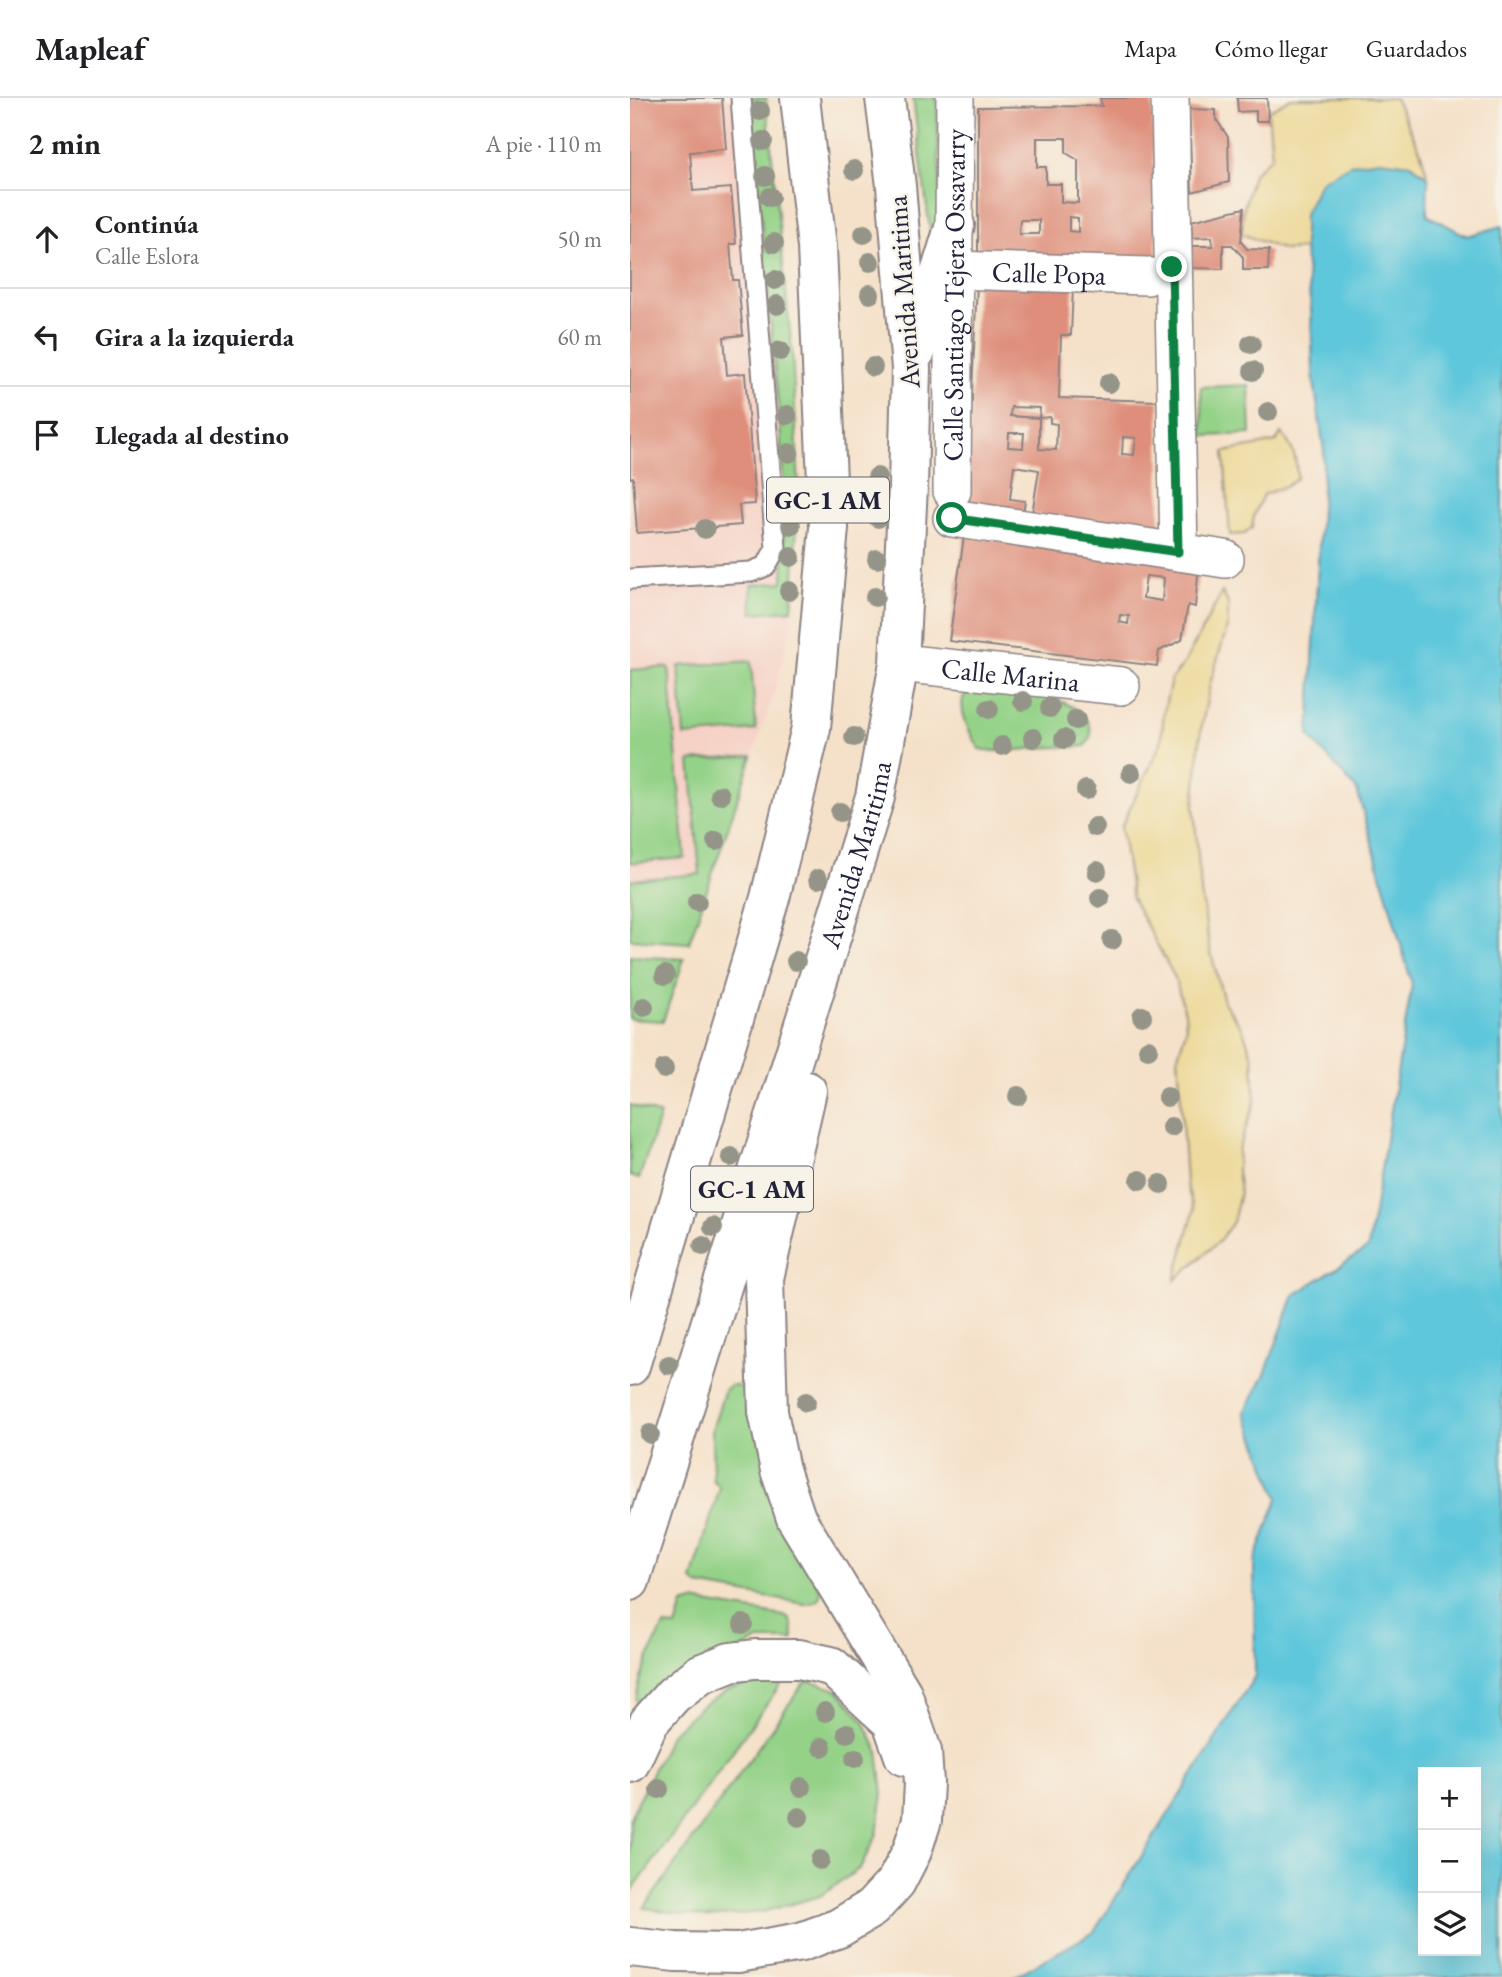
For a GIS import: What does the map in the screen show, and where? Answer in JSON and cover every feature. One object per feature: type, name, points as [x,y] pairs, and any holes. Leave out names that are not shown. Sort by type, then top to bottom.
[{"type":"highway","name":"GC-1 AM","points":[[630,1366],[770,898],[811,728],[829,528],[817,247],[800,98]]},
{"type":"highway","name":"Avenida Maritima","points":[[630,1581],[875,797],[900,663],[911,369],[896,186],[885,98]]},
{"type":"highway","points":[[911,369],[955,225]]},
{"type":"highway","points":[[630,1929],[678,1934],[738,1935],[797,1934],[839,1928],[872,1908],[896,1882],[912,1852],[922,1820],[922,1751],[902,1693],[796,1518],[780,1470],[768,1412],[764,1278],[875,797]]},
{"type":"highway","points":[[630,1273],[770,898]]},
{"type":"highway","points":[[630,1763],[649,1722],[673,1695],[700,1674],[730,1662],[799,1659],[831,1666],[891,1722],[904,1751],[908,1782],[906,1817],[897,1846],[880,1874],[862,1892],[797,1934],[738,1953],[675,1952],[630,1947]]},
{"type":"street","name":"Calle Santiago Tejera Ossavarry","points":[[955,98],[952,505],[1178,552]]},
{"type":"street","points":[[1170,98],[1178,552],[1225,559]]},
{"type":"street","name":"Calle Popa","points":[[953,270],[1147,276]]},
{"type":"street","name":"Calle Marina","points":[[900,663],[1121,686]]},
{"type":"lane","points":[[630,579],[751,572],[766,566],[776,548],[741,98]]},
{"type":"shaded area","points":[[630,98],[766,98],[792,351],[799,489],[791,625],[775,690],[689,943],[630,939]]},
{"type":"green space","points":[[750,98],[766,98],[792,351],[799,489],[792,610],[752,613],[751,585],[783,582],[785,518],[780,425]]},
{"type":"green space","points":[[913,98],[937,98],[940,202],[932,246]]},
{"type":"green space","points":[[1249,385],[1251,434],[1203,436],[1201,387]]},
{"type":"green space","points":[[751,661],[756,730],[684,736],[679,666]]},
{"type":"green space","points":[[669,667],[685,858],[630,863],[630,670]]},
{"type":"green space","points":[[970,688],[1034,694],[1066,703],[1079,711],[1088,722],[1090,737],[1085,746],[1080,747],[1003,751],[980,749],[970,732],[963,711],[963,698]]},
{"type":"green space","points":[[752,756],[689,943],[630,939],[630,880],[700,874],[690,761]]},
{"type":"green space","points":[[630,956],[684,959],[663,1021],[630,1019]]},
{"type":"green space","points":[[630,1105],[660,1115],[639,1179],[630,1176]]},
{"type":"green space","points":[[732,1385],[742,1388],[747,1395],[750,1415],[821,1593],[813,1602],[805,1604],[698,1585],[692,1580],[720,1487],[713,1480],[712,1430],[725,1389]]},
{"type":"green space","points":[[693,1601],[784,1616],[791,1623],[793,1640],[758,1640],[638,1706],[636,1701],[640,1680],[660,1633],[664,1626],[676,1627],[683,1604]]},
{"type":"green space","points":[[776,1675],[786,1677],[630,1894],[630,1818],[670,1735],[701,1706],[728,1690]]},
{"type":"green space","points":[[806,1680],[838,1690],[864,1721],[878,1751],[883,1793],[877,1834],[860,1868],[820,1896],[762,1912],[706,1917],[644,1908]]},
{"type":"sand","points":[[1291,98],[1395,98],[1420,150],[1428,177],[1411,164],[1304,214],[1304,249],[1284,250],[1242,234],[1244,208],[1253,174],[1272,156],[1268,111]]},
{"type":"sand","points":[[1281,433],[1294,454],[1297,478],[1288,485],[1263,495],[1254,515],[1252,528],[1244,534],[1230,535],[1224,452],[1276,442]]},
{"type":"sand","points":[[1222,592],[1228,603],[1228,624],[1210,684],[1201,730],[1194,807],[1201,892],[1209,945],[1224,1002],[1243,1030],[1253,1059],[1255,1102],[1238,1150],[1240,1193],[1233,1222],[1219,1241],[1175,1280],[1194,1210],[1186,1183],[1178,1056],[1186,1029],[1185,1013],[1175,978],[1132,898],[1121,827],[1161,743],[1171,680],[1185,662]]},
{"type":"water","points":[[1380,160],[1411,164],[1428,177],[1427,215],[1467,236],[1502,226],[1502,1977],[1014,1977],[1094,1932],[1255,1676],[1254,1563],[1278,1498],[1245,1412],[1265,1374],[1294,1295],[1368,1248],[1412,984],[1357,790],[1309,736],[1324,451],[1313,375],[1304,214],[1320,182],[1351,164]]},
{"type":"building","points":[[630,98],[722,98],[726,149],[690,152],[693,191],[731,188],[736,244],[730,244],[733,280],[738,280],[743,335],[724,337],[727,375],[745,373],[755,504],[739,505],[741,525],[637,533],[633,477],[630,478]]},
{"type":"building","points":[[1100,98],[1152,98],[1157,267],[978,262],[978,107],[1102,106]],"holes":[[[1037,138],[1066,138],[1066,153],[1078,160],[1078,203],[1061,202],[1061,184],[1046,184],[1046,167],[1037,167]],[[1069,217],[1078,218],[1078,232],[1069,231]],[[1020,220],[1039,220],[1039,234],[1019,234]]]},
{"type":"building","points":[[1237,98],[1267,98],[1268,121],[1256,121],[1256,111],[1238,112]]},
{"type":"building","points":[[1189,109],[1216,110],[1216,119],[1228,137],[1229,182],[1192,192]]},
{"type":"building","points":[[1244,208],[1241,242],[1247,249],[1269,250],[1268,270],[1243,270],[1243,257],[1232,245],[1223,245],[1223,269],[1192,268],[1192,246],[1213,246],[1212,237],[1192,238],[1191,221]]},
{"type":"building","points":[[977,283],[1073,287],[1071,335],[1061,335],[1059,398],[1159,401],[1160,536],[1032,514],[1039,470],[1014,466],[1010,499],[1025,501],[1023,513],[967,503]],"holes":[[[1011,407],[1040,408],[1039,418],[1010,416]],[[1050,417],[1050,423],[1057,424],[1056,450],[1039,449],[1039,418]],[[1009,433],[1024,433],[1023,448],[1008,447]],[[1123,437],[1136,438],[1134,455],[1122,454]]]},
{"type":"building","points":[[964,536],[1199,564],[1195,607],[1188,605],[1182,640],[1159,651],[1157,666],[949,641]],"holes":[[[1146,576],[1164,578],[1162,601],[1143,598]],[[1120,615],[1129,616],[1128,624],[1119,622]]]},
{"type":"route","points":[[952,518],[1178,552],[1172,267]]}]
